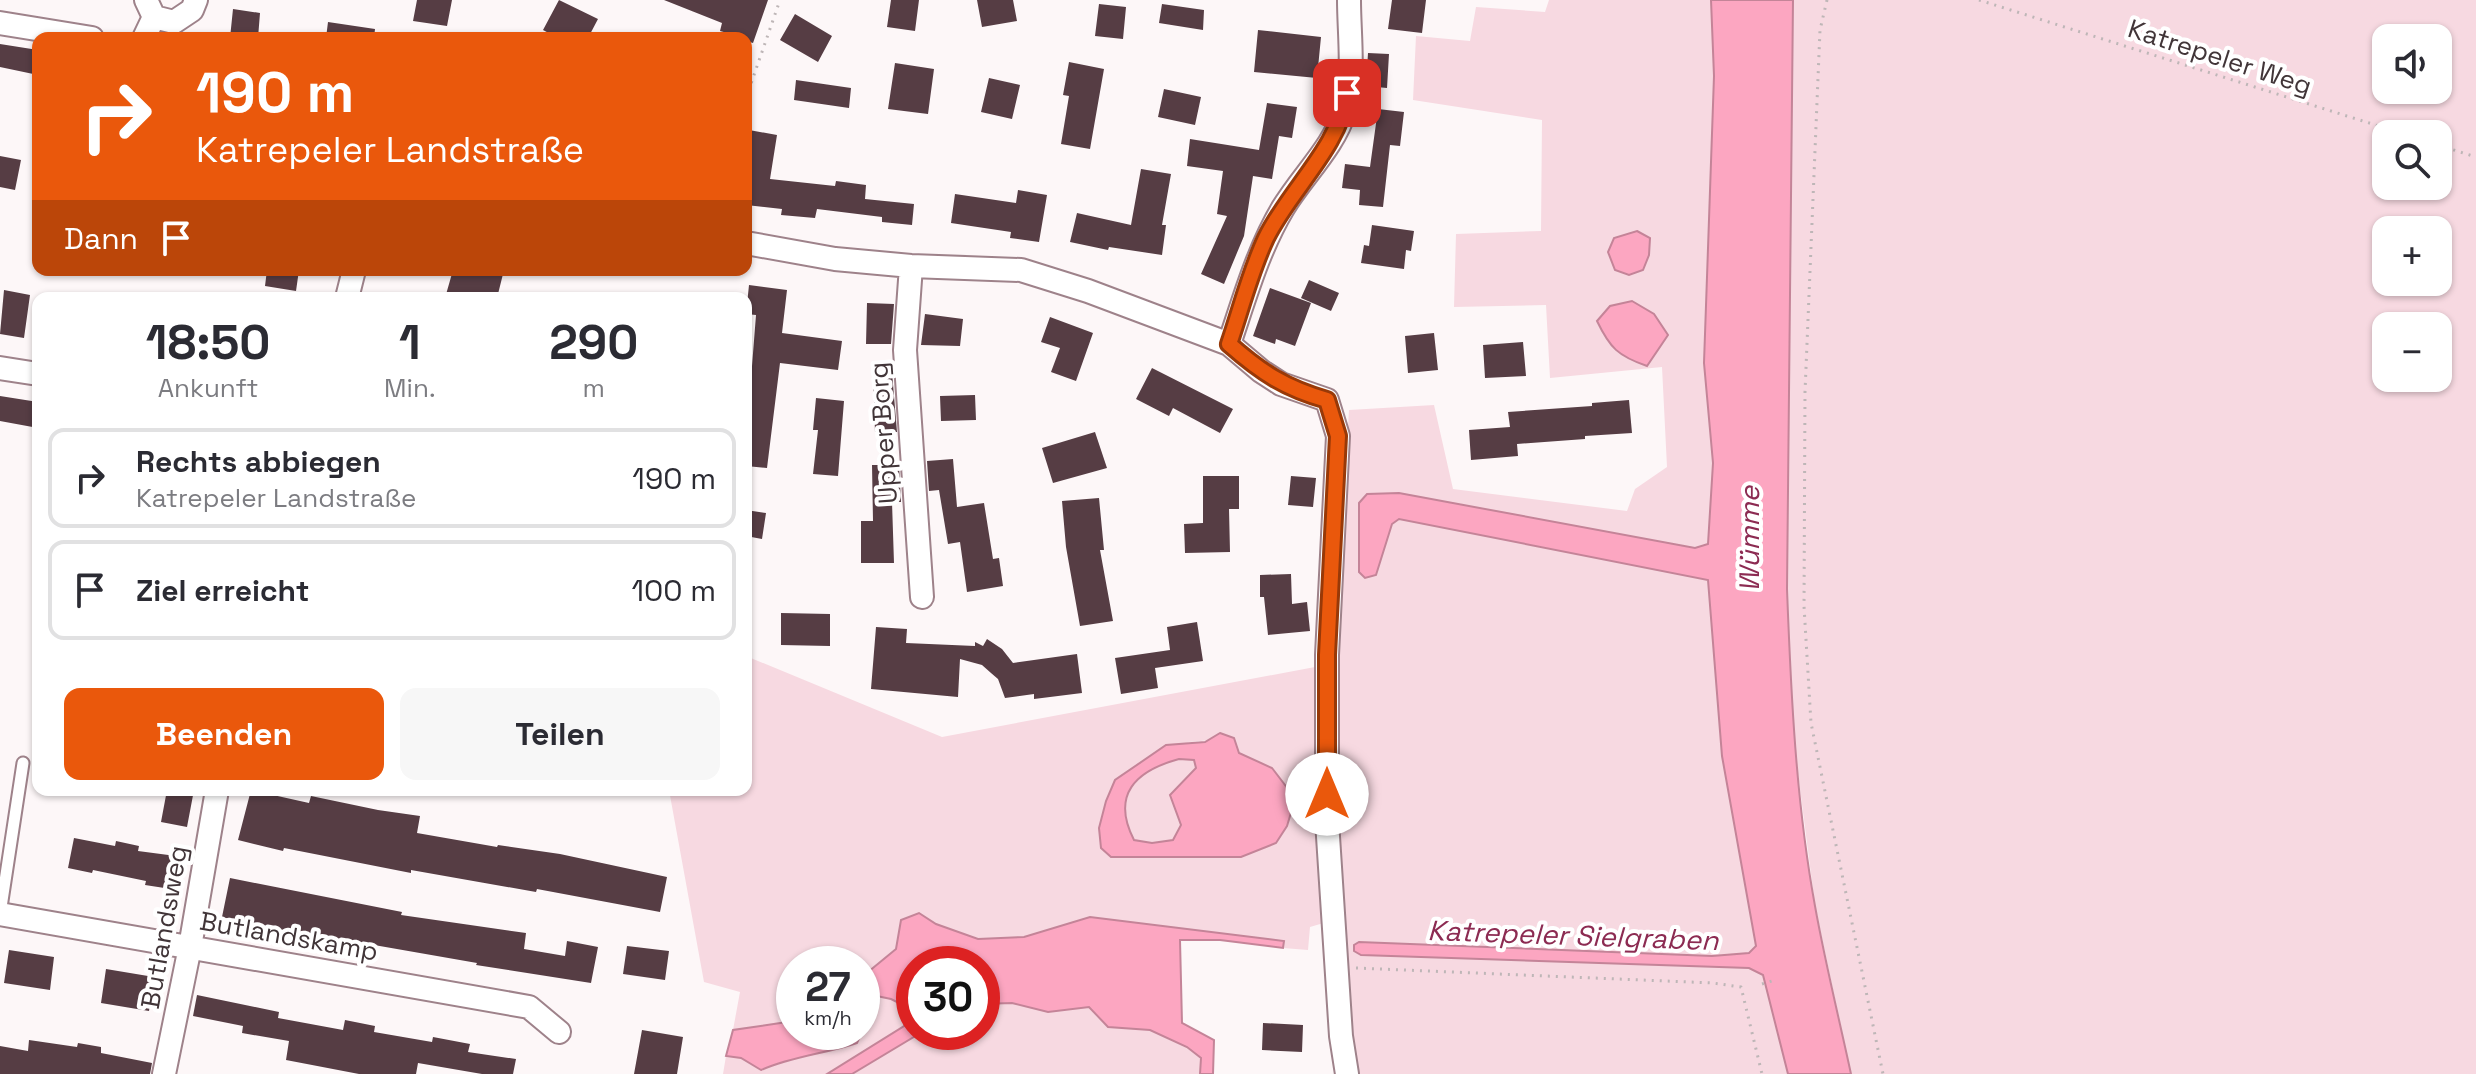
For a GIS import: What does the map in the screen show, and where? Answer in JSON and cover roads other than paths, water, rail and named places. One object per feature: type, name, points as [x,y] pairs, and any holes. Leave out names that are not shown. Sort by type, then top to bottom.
[{"type":"street","points":[[145,32],[150,8],[174,22],[192,10],[196,0]]},
{"type":"street","points":[[1229,344],[1266,238],[1331,141],[1345,109],[1350,76],[1349,0]]},
{"type":"street","points":[[0,23],[55,32]]},
{"type":"street","points":[[752,244],[835,259],[911,266],[1021,270],[1088,291],[1229,344],[1281,384],[1327,400],[1338,436],[1327,655],[1327,821],[1336,968],[1347,1074]]},
{"type":"street","name":"Upper Borg","points":[[911,266],[905,350],[922,597]]},
{"type":"street","points":[[0,368],[32,373]]},
{"type":"street","name":"Butlandsweg","points":[[164,1074],[216,796]]},
{"type":"street","name":"Butlandskamp","points":[[0,914],[529,1007],[559,1032]]},
{"type":"lane","points":[[0,914],[23,763]]},
{"type":"water","name":"Wümme","points":[[1711,0],[1793,0],[1787,589],[1790,669],[1795,748],[1809,867],[1851,1074],[1788,1074],[1763,975],[1749,968],[1361,955],[1354,951],[1354,945],[1359,942],[1712,956],[1749,953],[1756,946],[1722,756],[1708,580],[1399,519],[1392,524],[1376,575],[1365,578],[1359,572],[1359,503],[1367,494],[1399,493],[1695,548],[1708,544],[1713,463],[1704,363],[1714,76]]},
{"type":"water","points":[[1637,231],[1650,238],[1649,255],[1643,270],[1629,275],[1615,270],[1608,252],[1614,238]]},
{"type":"water","points":[[1632,301],[1654,314],[1668,335],[1647,366],[1616,350],[1597,321],[1610,306]]},
{"type":"water","points":[[1220,733],[1234,738],[1239,753],[1272,768],[1288,789],[1293,806],[1287,826],[1276,843],[1241,857],[1111,857],[1101,848],[1099,828],[1115,780],[1166,745],[1205,742]],"holes":[[[1179,759],[1194,760],[1196,768],[1170,795],[1181,825],[1173,840],[1152,843],[1134,840],[1125,810],[1131,787],[1150,770],[1163,764]]]},
{"type":"water","points":[[919,913],[936,924],[978,939],[1024,937],[1090,917],[1284,941],[1283,948],[1220,940],[1180,940],[1182,1023],[1214,1040],[1213,1074],[1200,1074],[1201,1058],[1187,1047],[1150,1030],[1108,1027],[1089,1007],[1048,1012],[1012,1003],[1000,1003],[1000,946],[897,946],[901,920]]},
{"type":"water","points":[[896,949],[896,1002],[880,997],[880,962]]},
{"type":"water","points":[[776,1024],[776,1050],[833,1050],[761,1070],[741,1058],[726,1056],[733,1030]]},
{"type":"water","points":[[896,1031],[896,1048],[852,1074],[827,1074],[866,1050],[880,1050],[880,1041]]},
{"type":"water label","name":"Katrepeler Sielgraben","points":[[1573,935]]}]
